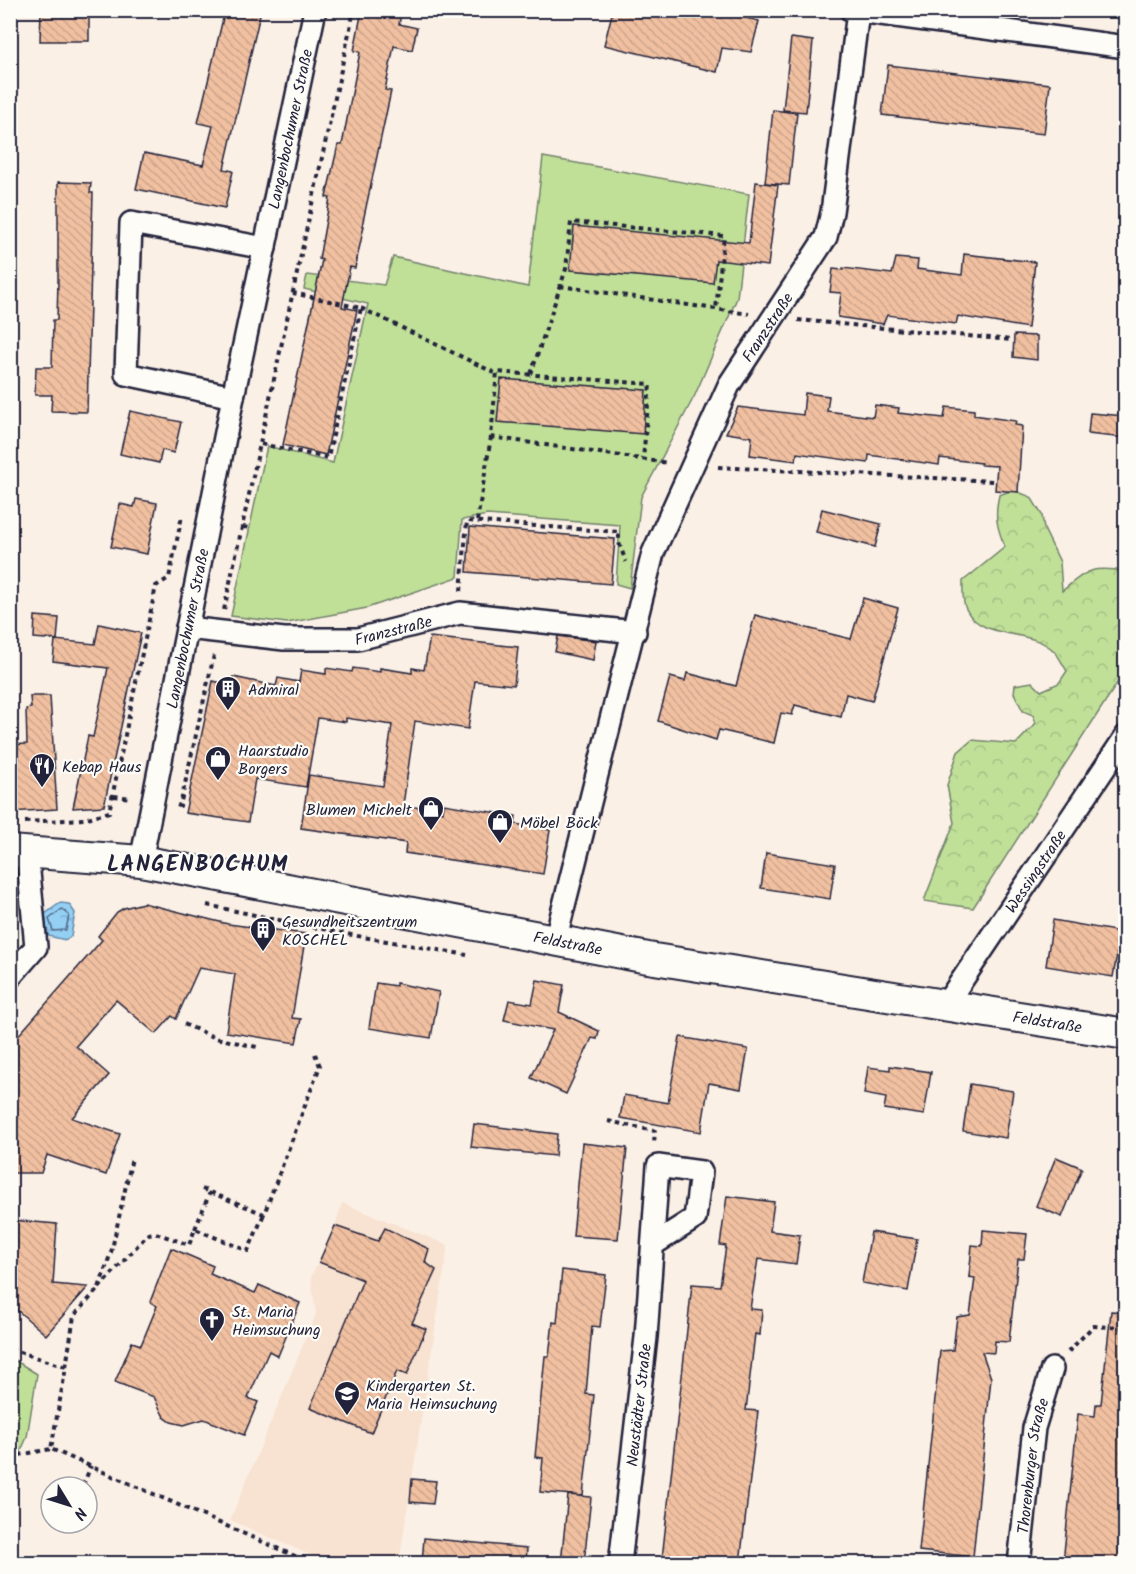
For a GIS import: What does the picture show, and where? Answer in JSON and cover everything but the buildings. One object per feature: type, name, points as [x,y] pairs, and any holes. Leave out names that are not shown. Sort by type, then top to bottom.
[{"type":"main road","name":"Feldstraße","points":[[19,851],[141,861],[648,958],[1125,1034]]},
{"type":"street","name":"Langenbochumer Straße","points":[[141,861],[233,398],[315,10]]},
{"type":"street","points":[[854,11],[1125,47]]},
{"type":"street","name":"Franzstraße","points":[[555,941],[653,554],[690,466],[729,385],[826,237],[832,212],[854,11]]},
{"type":"street","points":[[233,398],[126,374],[131,223],[264,248]]},
{"type":"street","name":"Franzstraße","points":[[187,628],[284,639],[358,639],[460,613],[635,632]]},
{"type":"street","name":"Wessingstraße","points":[[946,1004],[1125,736]]},
{"type":"street","points":[[10,977],[36,947],[19,851]]},
{"type":"street","points":[[654,1244],[695,1218],[700,1172],[657,1166]]},
{"type":"street","name":"Neustädter Straße","points":[[620,1563],[654,1244],[657,1166]]},
{"type":"street","name":"Thorenburger Straße","points":[[1019,1563],[1034,1428],[1052,1369]]},
{"type":"path","points":[[114,796],[180,806],[261,444],[354,10]]},
{"type":"path","points":[[531,374],[566,269],[572,222],[724,236],[716,309]]},
{"type":"path","points":[[293,293],[361,308],[496,374],[531,374],[650,384],[643,459]]},
{"type":"path","points":[[261,444],[328,458],[361,308]]},
{"type":"path","points":[[477,521],[491,437],[496,374]]},
{"type":"path","points":[[491,437],[690,466],[993,481]]},
{"type":"path","points":[[17,822],[93,816],[109,812],[156,586],[169,578],[183,515]]},
{"type":"path","points":[[460,613],[466,521],[619,532],[619,543],[642,601]]},
{"type":"path","points":[[243,526],[250,528]]},
{"type":"path","points":[[184,1024],[216,1038],[257,1047]]},
{"type":"path","points":[[195,1229],[248,1251],[320,1066],[315,1054]]},
{"type":"path","points":[[608,1121],[655,1131],[652,1159],[657,1166]]},
{"type":"path","points":[[99,1287],[112,1249],[132,1158]]},
{"type":"path","points":[[202,1189],[264,1214]]},
{"type":"path","points":[[51,1449],[74,1316],[148,1234],[156,1233],[189,1245],[210,1192]]},
{"type":"path","points":[[1052,1369],[1093,1326],[1125,1328]]},
{"type":"path","points":[[10,1349],[66,1367]]},
{"type":"path","points":[[19,1455],[51,1449],[313,1563]]},
{"type":"path","points":[[87,1475],[90,1466]]},
{"type":"path","points":[[290,1563],[293,1555]]},
{"type":"shaded area","name":"Kindergarten St. Maria Heimsuchung","points":[[342,1203],[448,1245],[399,1563],[329,1563],[230,1520],[316,1314],[311,1277],[335,1226]]},
{"type":"green space","points":[[543,157],[749,194],[737,298],[695,395],[641,497],[630,588],[616,584],[620,525],[487,515],[462,520],[458,577],[367,608],[287,623],[231,616],[267,446],[333,463],[368,304],[304,289],[307,275],[384,285],[393,257],[528,287]]},
{"type":"green space","points":[[1013,490],[1031,497],[1042,515],[1044,529],[1060,562],[1062,591],[1090,571],[1104,569],[1125,571],[1125,671],[973,908],[924,901],[954,823],[947,785],[958,752],[972,740],[1016,744],[1036,723],[1033,715],[1023,711],[1014,693],[1015,685],[1032,682],[1041,691],[1059,683],[1067,671],[1056,653],[1045,644],[983,626],[973,619],[965,606],[963,581],[1005,547],[997,522],[997,502],[999,495]]},
{"type":"green space","points":[[11,1358],[37,1374],[27,1437],[11,1474]]},
{"type":"water","points":[[60,903],[69,904],[75,913],[71,936],[65,940],[49,936],[43,922],[45,914]]},
{"type":"place","name":"Admiral","points":[[228,712]]},
{"type":"place","name":"Haarstudio Borgers","points":[[218,782]]},
{"type":"place","name":"Kebap Haus","points":[[42,789]]},
{"type":"place","name":"Blumen Michelt","points":[[431,832]]},
{"type":"place","name":"Möbel Böck","points":[[500,845]]},
{"type":"place","name":"Gesundheitszentrum KOSCHEL","points":[[263,953]]},
{"type":"place","name":"St. Maria Heimsuchung","points":[[212,1343]]},
{"type":"place","name":"Kindergarten St. Maria Heimsuchung","points":[[347,1417]]},
{"type":"district","name":"LANGENBOCHUM","points":[[198,863]]}]
